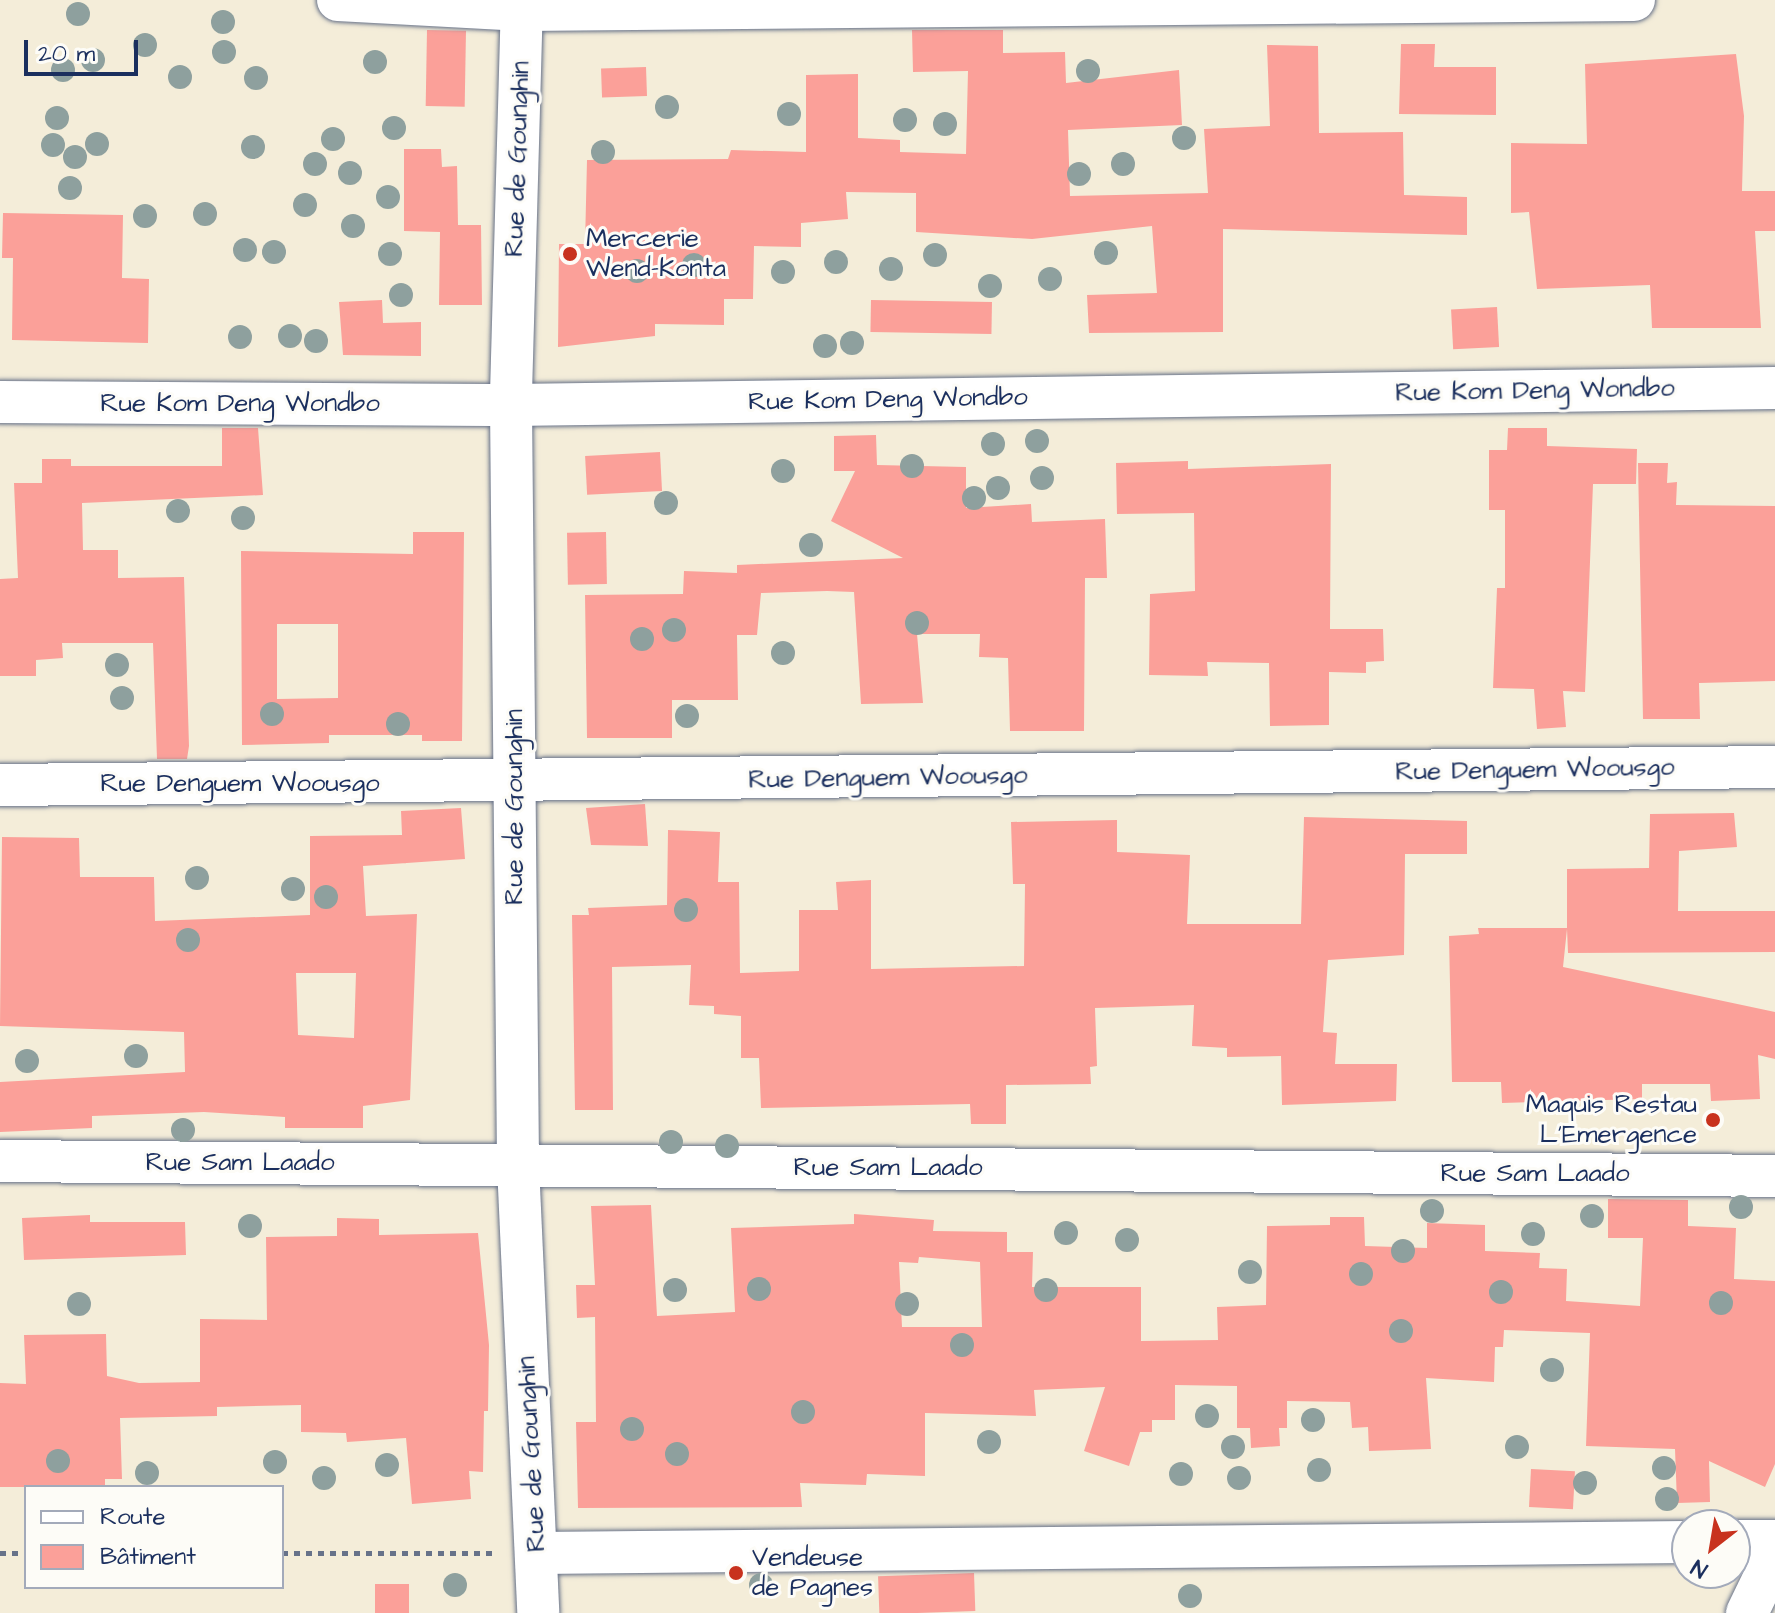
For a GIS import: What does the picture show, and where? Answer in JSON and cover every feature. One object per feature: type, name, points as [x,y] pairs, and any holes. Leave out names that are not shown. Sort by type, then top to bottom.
[{"type":"street","points":[[338,0],[523,5],[1634,0]]},
{"type":"street","name":"Rue de Gounghin","points":[[523,5],[511,405],[518,1165],[538,1613]]},
{"type":"street","name":"Rue Kom Deng Wondbo","points":[[0,402],[511,405],[1775,388]]},
{"type":"street","name":"Rue Denguem Woousgo","points":[[0,785],[1775,767]]},
{"type":"street","name":"Rue Sam Laado","points":[[0,1161],[1775,1176]]},
{"type":"street","points":[[1751,1541],[1775,1541]]},
{"type":"street","points":[[537,1553],[1671,1542]]},
{"type":"street","points":[[1747,1613],[1775,1555]]},
{"type":"path","points":[[0,1553],[24,1553]]},
{"type":"path","points":[[284,1553],[537,1553]]},
{"type":"building","points":[[427,30],[466,31],[465,107],[426,106]]},
{"type":"building","points":[[912,30],[1003,30],[1003,53],[1065,52],[1066,83],[1179,70],[1182,125],[1068,130],[1070,196],[1208,193],[1204,129],[1270,126],[1267,45],[1318,46],[1319,133],[1403,132],[1404,195],[1467,197],[1467,235],[1223,229],[1223,332],[1089,333],[1087,295],[1157,293],[1152,226],[1032,239],[916,232],[916,193],[846,192],[848,219],[801,223],[801,247],[754,246],[753,299],[724,299],[724,325],[655,324],[655,336],[558,347],[559,244],[585,244],[587,160],[728,159],[731,150],[806,152],[806,75],[858,74],[858,138],[900,140],[900,152],[966,154],[968,71],[913,72]]},
{"type":"building","points":[[1401,44],[1435,44],[1434,67],[1496,67],[1496,115],[1399,114]]},
{"type":"building","points":[[1736,54],[1744,116],[1742,191],[1775,191],[1775,231],[1755,231],[1761,328],[1652,328],[1650,285],[1537,289],[1529,212],[1511,213],[1511,143],[1587,144],[1585,64]]},
{"type":"building","points":[[646,67],[647,96],[602,98],[601,69]]},
{"type":"building","points":[[404,149],[441,149],[442,167],[457,166],[458,225],[481,225],[482,305],[439,305],[440,232],[404,231]]},
{"type":"building","points":[[3,213],[123,215],[122,278],[149,279],[148,343],[12,340],[13,258],[2,258]]},
{"type":"building","points":[[382,300],[383,323],[421,322],[421,356],[343,355],[339,302]]},
{"type":"building","points":[[871,300],[992,302],[991,334],[870,332]]},
{"type":"building","points":[[1497,307],[1499,347],[1453,349],[1451,309]]},
{"type":"building","points":[[222,428],[258,428],[263,495],[82,503],[83,550],[118,550],[118,578],[184,577],[189,746],[187,759],[157,759],[153,643],[62,643],[63,658],[36,660],[36,676],[0,676],[0,579],[18,578],[14,483],[42,483],[42,459],[71,459],[71,466],[222,466]]},
{"type":"building","points":[[1508,428],[1547,428],[1547,446],[1637,449],[1636,484],[1593,484],[1585,692],[1563,691],[1566,727],[1537,729],[1534,689],[1493,688],[1497,588],[1505,588],[1505,510],[1489,510],[1489,450],[1507,450]]},
{"type":"building","points":[[876,435],[877,465],[966,467],[966,508],[1031,504],[1032,522],[1105,519],[1107,578],[1085,578],[1084,731],[1010,731],[1008,658],[979,657],[980,634],[917,634],[923,703],[861,704],[854,592],[827,591],[761,593],[757,635],[737,635],[738,700],[672,700],[672,738],[587,738],[585,595],[683,594],[684,571],[737,573],[737,565],[903,558],[831,521],[855,471],[834,471],[834,436]]},
{"type":"building","points":[[660,452],[662,491],[587,495],[585,456]]},
{"type":"building","points":[[1188,461],[1188,469],[1331,464],[1330,629],[1383,629],[1384,661],[1366,662],[1366,673],[1329,672],[1329,725],[1270,726],[1269,663],[1207,662],[1208,676],[1149,675],[1150,594],[1195,591],[1194,513],[1117,514],[1116,463]]},
{"type":"building","points":[[1638,463],[1668,463],[1667,483],[1677,482],[1676,505],[1775,506],[1775,681],[1699,683],[1700,719],[1643,719]]},
{"type":"building","points":[[413,532],[464,532],[462,741],[422,741],[422,735],[329,735],[329,743],[242,745],[241,551],[413,554]],"holes":[[[277,624],[338,624],[338,698],[277,699]]]},
{"type":"building","points":[[606,532],[607,584],[568,585],[567,533]]},
{"type":"building","points":[[645,804],[648,846],[591,845],[586,808]]},
{"type":"building","points":[[461,808],[465,859],[363,866],[366,916],[417,914],[410,1100],[363,1106],[363,1128],[285,1128],[285,1117],[204,1112],[92,1116],[92,1128],[0,1132],[0,1082],[185,1072],[184,1032],[0,1026],[2,837],[79,838],[80,877],[154,877],[155,921],[310,915],[310,836],[402,835],[401,811]],"holes":[[[296,973],[356,973],[354,1038],[298,1035]]]},
{"type":"building","points":[[1734,813],[1737,847],[1679,851],[1678,911],[1775,911],[1775,952],[1568,953],[1567,929],[1563,967],[1775,1012],[1775,1059],[1758,1055],[1760,1099],[1711,1101],[1710,1084],[1642,1084],[1642,1099],[1502,1103],[1501,1082],[1452,1082],[1449,936],[1479,934],[1478,928],[1567,928],[1567,869],[1649,868],[1650,814]]},
{"type":"building","points":[[1304,817],[1467,821],[1467,854],[1405,854],[1404,955],[1328,960],[1323,1032],[1337,1033],[1335,1064],[1397,1064],[1396,1101],[1282,1105],[1281,1056],[1227,1057],[1227,1048],[1192,1046],[1194,1005],[1095,1008],[1097,1066],[1090,1067],[1091,1084],[1006,1085],[1006,1124],[971,1124],[970,1104],[761,1108],[759,1058],[741,1058],[741,1016],[714,1014],[714,1006],[689,1005],[691,965],[612,967],[613,1110],[575,1110],[572,915],[589,915],[588,908],[667,905],[668,830],[720,832],[718,882],[739,882],[740,973],[799,971],[799,910],[838,910],[836,882],[871,880],[871,969],[1024,966],[1025,884],[1013,884],[1011,822],[1117,820],[1117,852],[1190,855],[1187,924],[1301,924]]},
{"type":"building","points":[[1608,1199],[1688,1200],[1688,1226],[1736,1228],[1734,1279],[1775,1281],[1775,1464],[1765,1487],[1709,1461],[1710,1502],[1677,1503],[1675,1449],[1586,1446],[1590,1333],[1504,1330],[1503,1347],[1495,1347],[1494,1382],[1426,1378],[1431,1449],[1369,1451],[1368,1427],[1352,1428],[1350,1402],[1287,1401],[1287,1428],[1279,1428],[1280,1446],[1251,1448],[1250,1428],[1237,1428],[1237,1386],[1175,1385],[1175,1420],[1152,1420],[1152,1432],[1140,1432],[1129,1466],[1084,1451],[1105,1387],[1034,1390],[1036,1416],[925,1413],[925,1476],[867,1474],[866,1485],[800,1483],[802,1507],[578,1508],[576,1422],[596,1422],[595,1317],[577,1318],[576,1285],[595,1285],[591,1206],[651,1205],[657,1316],[735,1312],[731,1228],[854,1224],[854,1214],[934,1220],[933,1231],[1007,1232],[1007,1252],[1033,1252],[1032,1287],[1141,1287],[1141,1341],[1218,1340],[1217,1307],[1266,1305],[1267,1226],[1330,1225],[1330,1217],[1364,1217],[1365,1246],[1427,1248],[1427,1223],[1485,1225],[1485,1251],[1540,1253],[1539,1268],[1567,1269],[1566,1301],[1640,1306],[1643,1238],[1608,1238]],"holes":[[[919,1257],[980,1262],[982,1327],[902,1327],[899,1262],[918,1263]]]},
{"type":"building","points":[[90,1215],[90,1222],[185,1222],[186,1255],[24,1260],[22,1218]]},
{"type":"building","points":[[337,1218],[379,1219],[379,1235],[478,1233],[489,1345],[488,1411],[484,1411],[483,1472],[469,1471],[471,1499],[412,1504],[406,1438],[347,1442],[346,1433],[301,1432],[301,1405],[217,1407],[217,1416],[120,1418],[122,1479],[105,1479],[105,1485],[0,1487],[0,1383],[26,1384],[24,1335],[106,1334],[107,1376],[139,1383],[200,1382],[200,1319],[267,1320],[266,1237],[337,1236]]},
{"type":"building","points":[[1531,1469],[1575,1471],[1573,1509],[1529,1507]]},
{"type":"building","points":[[974,1573],[975,1611],[879,1613],[878,1576]]},
{"type":"building","points":[[375,1584],[409,1584],[409,1613],[375,1613]]},
{"type":"place","name":"Mercerie Wend-Konta","points":[[570,254]]},
{"type":"place","name":"Maquis Restau L'Emergence","points":[[1713,1120]]},
{"type":"place","name":"Vendeuse de Pagnes","points":[[736,1573]]}]
